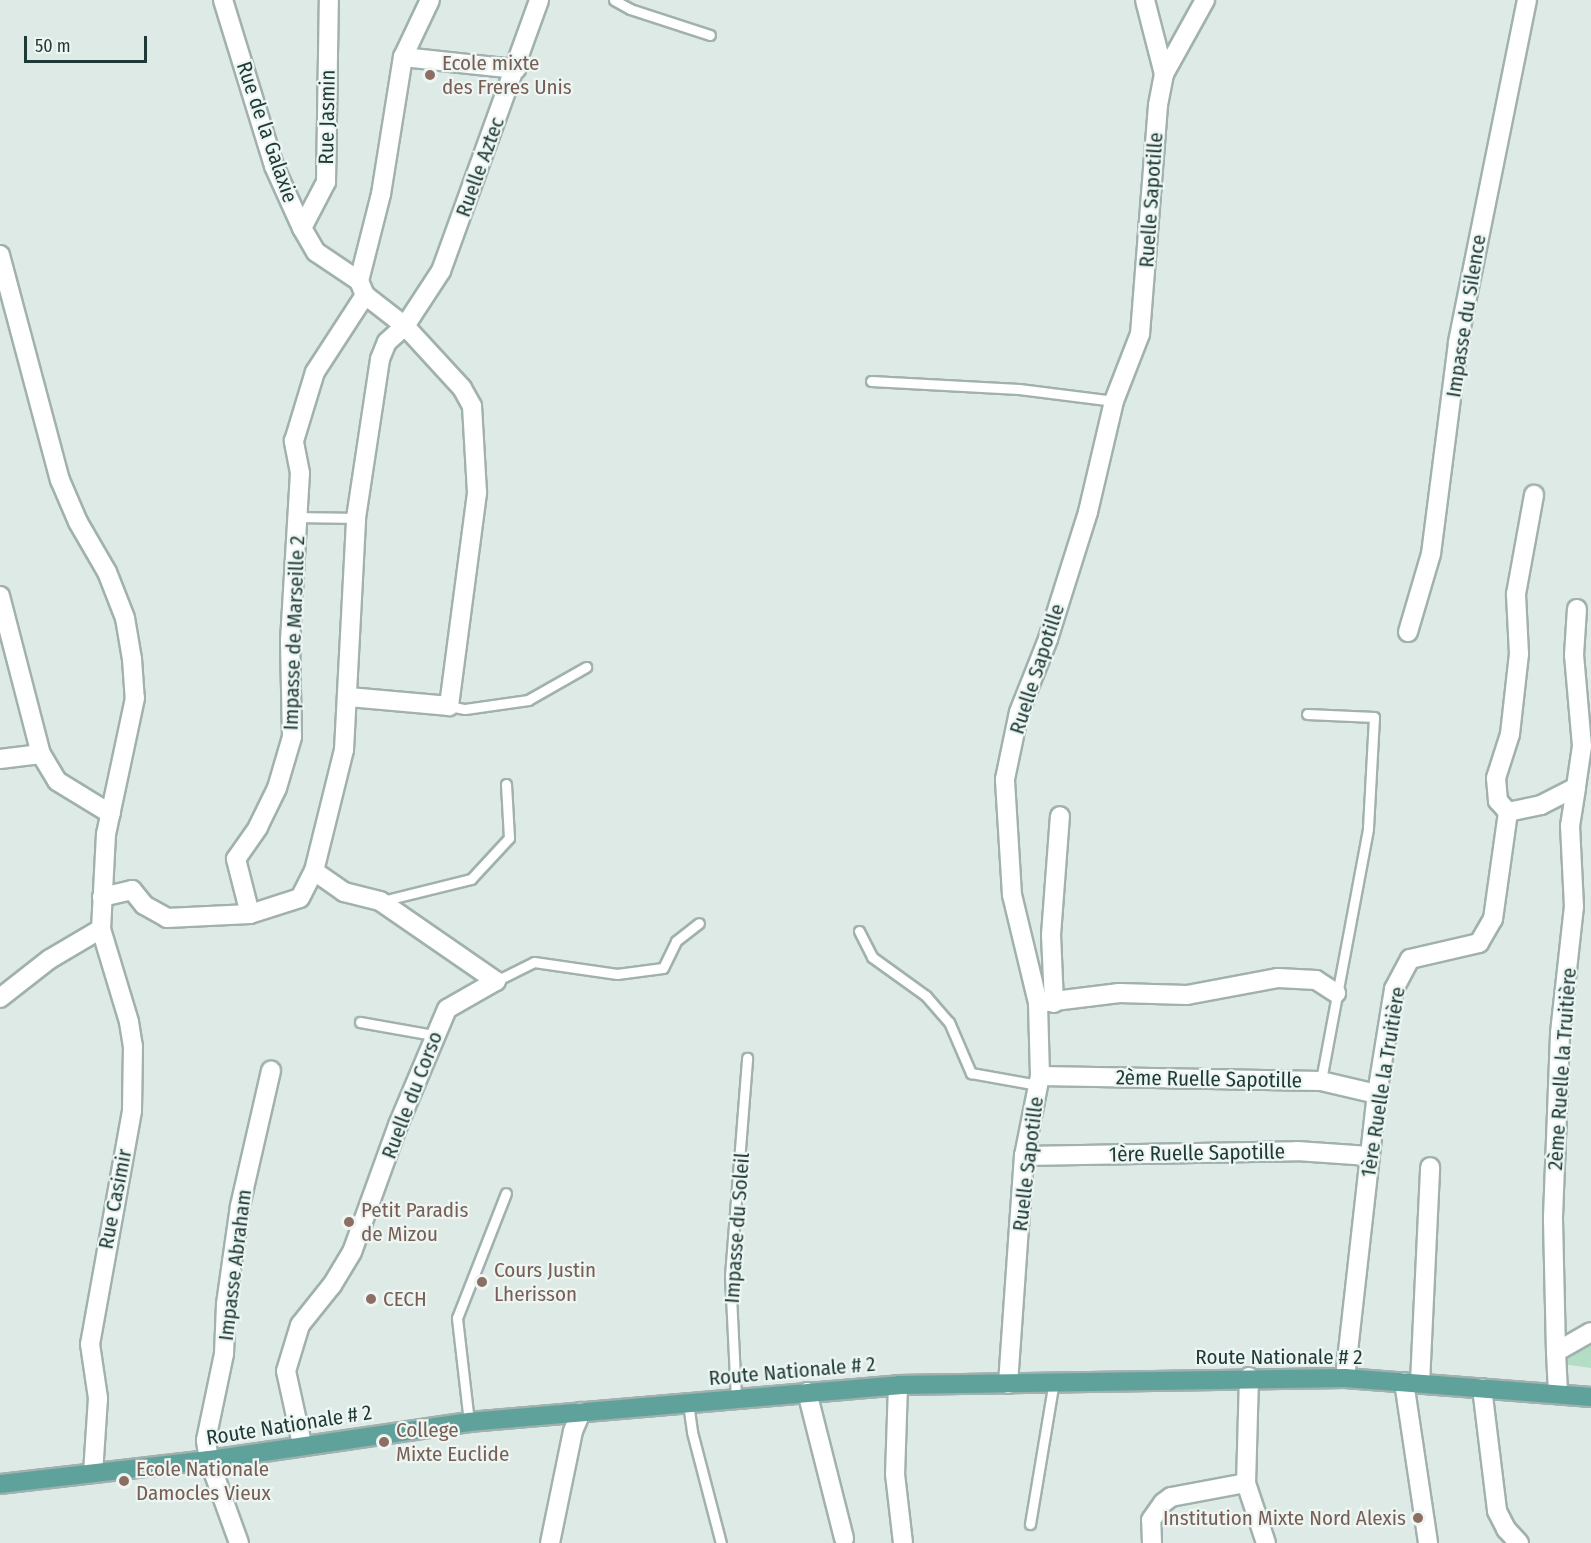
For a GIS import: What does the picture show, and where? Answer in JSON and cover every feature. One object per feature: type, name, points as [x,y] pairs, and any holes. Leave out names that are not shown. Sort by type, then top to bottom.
[{"type":"main road","name":"Route Nationale # 2","points":[[0,1484],[209,1460],[302,1444],[469,1422],[898,1385],[1249,1377],[1345,1378],[1591,1397]]},
{"type":"street","name":"Rue de la Galaxie","points":[[223,0],[274,166],[302,228],[316,252],[405,326],[462,388],[472,406],[477,493],[449,706]]},
{"type":"street","name":"Rue Jasmin","points":[[302,228],[326,182],[329,0]]},
{"type":"street","name":"Impasse de Marseille 2","points":[[250,914],[236,859],[258,827],[277,788],[292,737],[290,641],[300,473],[294,441],[311,383],[362,288],[381,194],[403,57],[430,0]]},
{"type":"street","name":"Ruelle Aztec","points":[[102,897],[132,890],[144,905],[183,925],[250,914],[300,898],[314,871],[344,750],[349,697],[356,518],[380,359],[387,342],[405,326],[441,272],[539,0]]},
{"type":"street","name":"Ruelle Sapotille","points":[[1008,1384],[1024,1156],[1039,1081],[1046,1003],[1012,895],[1005,779],[1019,712],[1048,639],[1081,533],[1114,402],[1140,334],[1158,105],[1164,75],[1145,0]]},
{"type":"street","points":[[1164,75],[1205,0]]},
{"type":"street","name":"Impasse du Silence","points":[[1408,632],[1431,554],[1458,342],[1527,0]]},
{"type":"street","points":[[403,57],[516,69]]},
{"type":"street","name":"Rue Casimir","points":[[0,255],[60,480],[78,522],[107,572],[125,618],[135,698],[111,814],[102,897],[101,929],[132,1038],[132,1111],[90,1344],[98,1398],[93,1473]]},
{"type":"street","points":[[1534,495],[1516,594],[1519,654],[1510,734],[1496,778],[1498,801],[1508,812],[1541,805],[1576,787]]},
{"type":"street","points":[[0,596],[41,754],[57,781],[111,814]]},
{"type":"street","name":"2ème Ruelle la Truitière","points":[[1558,1394],[1553,1217],[1560,1033],[1574,907],[1570,826],[1582,746],[1574,655],[1577,609]]},
{"type":"street","points":[[349,697],[449,706]]},
{"type":"street","points":[[0,759],[41,754]]},
{"type":"street","name":"1ère Ruelle la Truitière","points":[[1345,1378],[1369,1156],[1394,989],[1410,959],[1479,943],[1493,919],[1508,812]]},
{"type":"street","points":[[1060,816],[1046,1003],[1119,993],[1187,995],[1278,978],[1316,980],[1336,993]]},
{"type":"street","points":[[314,871],[344,892],[380,901],[496,981]]},
{"type":"street","points":[[0,998],[50,959],[101,929]]},
{"type":"street","name":"Ruelle du Corso","points":[[302,1444],[286,1371],[300,1325],[332,1285],[352,1252],[433,1035],[447,1009],[496,981]]},
{"type":"street","name":"Impasse Abraham","points":[[239,1543],[209,1460],[206,1440],[224,1354],[226,1304],[240,1206],[271,1071]]},
{"type":"street","name":"2ème Ruelle Sapotille","points":[[1039,1081],[1321,1081],[1377,1094]]},
{"type":"street","name":"1ère Ruelle Sapotille","points":[[1024,1156],[1297,1151],[1369,1156]]},
{"type":"street","points":[[1428,1543],[1412,1382],[1430,1167]]},
{"type":"street","points":[[1556,1352],[1591,1332]]},
{"type":"street","points":[[1249,1377],[1246,1483],[1266,1543]]},
{"type":"street","points":[[898,1385],[895,1474],[903,1543]]},
{"type":"street","points":[[1482,1388],[1497,1511],[1506,1529],[1519,1543]]},
{"type":"street","points":[[807,1392],[844,1538]]},
{"type":"street","points":[[550,1543],[581,1412]]},
{"type":"street","points":[[1152,1543],[1151,1520],[1163,1503],[1171,1497],[1246,1483]]},
{"type":"lane","points":[[614,0],[630,9],[710,35]]},
{"type":"lane","points":[[871,381],[1018,389],[1114,402]]},
{"type":"lane","points":[[298,517],[356,518]]},
{"type":"lane","points":[[449,706],[465,709],[528,700],[586,667]]},
{"type":"lane","points":[[1307,714],[1374,717],[1368,829],[1321,1081]]},
{"type":"lane","points":[[380,901],[471,879],[509,838],[506,784]]},
{"type":"lane","name":"Ruelle du Corso","points":[[496,981],[534,962],[617,974],[663,968],[676,941],[699,923]]},
{"type":"lane","points":[[859,931],[872,957],[927,996],[949,1022],[971,1073],[1039,1081]]},
{"type":"lane","points":[[360,1022],[433,1035]]},
{"type":"lane","name":"Impasse du Soleil","points":[[736,1398],[730,1276],[746,1107],[747,1058]]},
{"type":"lane","points":[[469,1422],[457,1318],[506,1192]]},
{"type":"lane","points":[[1030,1524],[1054,1381]]},
{"type":"lane","points":[[688,1403],[692,1432],[721,1543]]},
{"type":"green space","points":[[1591,1323],[1591,1368],[1555,1363],[1560,1341]]},
{"type":"place","name":"Ecole mixte des Freres Unis","points":[[430,75]]},
{"type":"place","name":"Petit Paradis de Mizou","points":[[349,1222]]},
{"type":"place","name":"Cours Justin Lherisson","points":[[482,1282]]},
{"type":"place","name":"CECH","points":[[371,1299]]},
{"type":"place","name":"College Mixte Euclide","points":[[384,1442]]},
{"type":"place","name":"Ecole Nationale Damocles Vieux","points":[[124,1481]]},
{"type":"place","name":"Institution Mixte Nord Alexis","points":[[1418,1518]]}]
